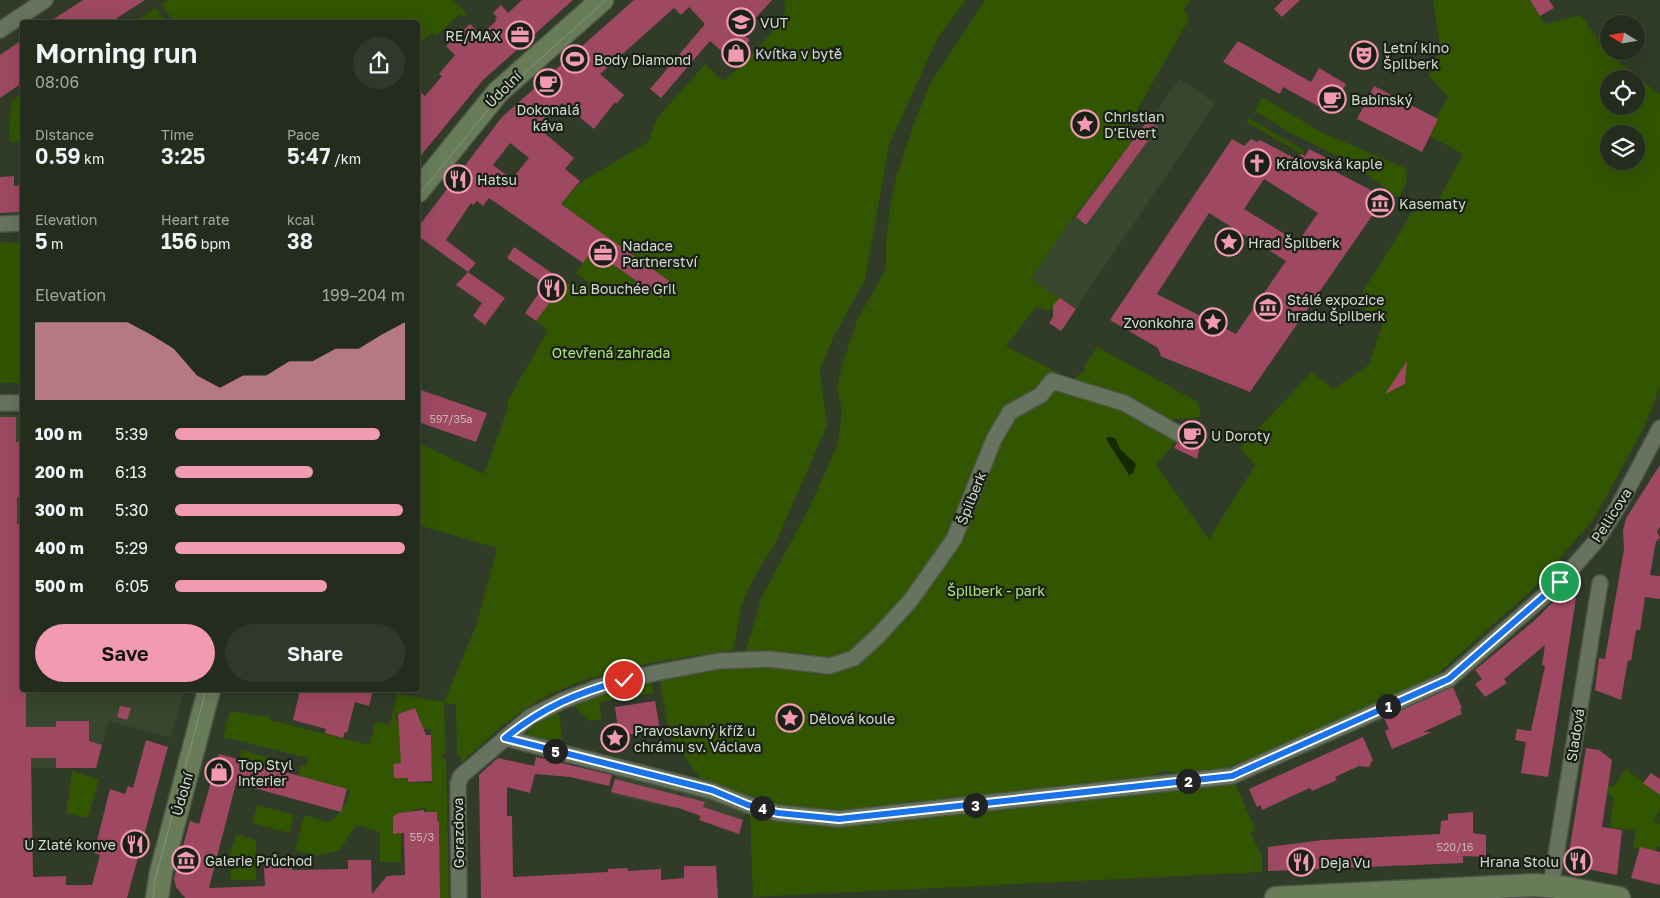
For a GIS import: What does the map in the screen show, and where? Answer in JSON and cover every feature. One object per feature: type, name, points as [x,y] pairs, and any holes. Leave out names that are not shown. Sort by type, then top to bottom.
[{"type":"street","points":[[0,30],[45,0]]},
{"type":"street","name":"Údolní","points":[[420,189],[498,92],[602,0]]},
{"type":"street","points":[[0,224],[20,223]]},
{"type":"street","name":"Špilberk","points":[[768,659],[830,666],[854,658],[878,636],[912,600],[954,538],[994,439],[1010,412],[1040,396],[1052,381],[1124,404],[1180,436]]},
{"type":"street","points":[[0,403],[20,402]]},
{"type":"street","name":"Pellicova","points":[[505,738],[712,790],[748,805],[778,813],[839,819],[1232,776],[1449,679],[1560,582],[1596,540],[1618,507],[1660,428]]},
{"type":"street","name":"Sladová","points":[[1551,886],[1600,584]]},
{"type":"street","name":"Gorazdova","points":[[460,898],[458,784],[461,776],[530,717],[562,701],[602,686],[640,676],[719,661],[768,659]]},
{"type":"street","name":"Údolní","points":[[157,898],[161,872],[208,692]]},
{"type":"street","points":[[1276,898],[1551,886],[1619,898]]},
{"type":"shaded area","points":[[1180,79],[1215,103],[1076,309],[1031,279],[1074,216]]},
{"type":"shaded area","points":[[0,414],[20,415],[20,692],[183,692],[171,738],[109,721],[96,768],[0,768]]},
{"type":"shaded area","points":[[1108,437],[1115,438],[1120,449],[1136,464],[1133,473],[1129,475],[1106,439]]},
{"type":"shaded area","points":[[616,775],[679,790],[674,809],[611,795]]},
{"type":"shaded area","points":[[681,791],[704,796],[745,813],[739,834],[699,820],[700,815],[681,810]]},
{"type":"green space","points":[[168,0],[453,0],[467,13],[464,17],[460,14],[436,36],[431,33],[420,44],[420,20],[173,20],[162,4]]},
{"type":"green space","name":"Otevřená zahrada","points":[[784,0],[966,0],[938,37],[889,145],[865,280],[833,338],[820,370],[827,426],[776,542],[752,581],[742,604],[733,650],[652,663],[573,684],[549,695],[516,715],[461,763],[460,755],[457,755],[456,704],[444,703],[446,754],[442,754],[442,759],[446,759],[449,898],[440,898],[438,851],[440,841],[437,841],[439,823],[437,822],[437,812],[426,812],[426,807],[412,810],[412,812],[398,813],[393,817],[393,834],[401,833],[401,862],[380,862],[380,832],[356,825],[340,850],[317,856],[295,850],[304,815],[329,822],[341,812],[343,804],[346,804],[350,790],[298,776],[300,766],[306,767],[308,758],[223,737],[230,711],[270,717],[270,720],[369,745],[375,722],[390,725],[397,694],[444,702],[476,626],[497,548],[420,526],[420,444],[484,474],[508,408],[508,400],[548,330],[536,321],[565,282],[568,284],[571,281],[584,290],[589,283],[576,273],[592,250],[661,298],[672,283],[561,204],[581,182],[648,142],[657,118],[705,64],[723,81],[758,48],[786,10]],"holes":[[[415,708],[423,729],[431,729],[432,783],[412,782],[408,784],[408,778],[394,778],[394,764],[401,763],[402,737],[395,715]]]},
{"type":"green space","name":"Špilberk - park","points":[[985,0],[1190,0],[1184,10],[1189,19],[1125,131],[1134,139],[1074,216],[1031,279],[1060,299],[1054,309],[1051,308],[1049,311],[1036,307],[1006,346],[1072,380],[1086,369],[1084,366],[1097,347],[1198,402],[1201,417],[1172,420],[1184,428],[1177,442],[1171,445],[1156,465],[1209,539],[1255,465],[1240,448],[1312,372],[1333,389],[1369,365],[1383,323],[1356,303],[1421,198],[1436,204],[1463,154],[1430,136],[1438,119],[1436,118],[1448,97],[1429,76],[1440,46],[1433,0],[1530,0],[1545,24],[1581,15],[1600,43],[1600,60],[1617,60],[1630,70],[1600,70],[1600,115],[1645,115],[1645,83],[1660,95],[1660,386],[1644,428],[1593,520],[1534,588],[1433,678],[1306,735],[1216,772],[1192,775],[1164,771],[1143,779],[937,801],[910,801],[891,806],[852,810],[821,810],[763,801],[700,778],[669,735],[660,681],[664,677],[739,665],[746,649],[761,599],[810,506],[838,444],[842,411],[837,388],[842,365],[857,320],[886,269],[886,240],[890,207],[896,178],[915,120],[930,84]]},
{"type":"green space","points":[[156,8],[165,20],[138,20]]},
{"type":"green space","points":[[20,96],[20,142],[9,142],[11,100]]},
{"type":"green space","points":[[1262,97],[1321,132],[1405,168],[1407,180],[1399,198],[1351,163],[1291,133],[1255,111]]},
{"type":"green space","points":[[1249,118],[1303,150],[1305,156],[1246,122]]},
{"type":"green space","points":[[20,242],[20,383],[0,383],[0,243]]},
{"type":"green space","points":[[651,681],[654,693],[599,702],[602,719],[589,721],[573,704],[597,694]]},
{"type":"green space","points":[[557,712],[560,717],[562,745],[528,737],[527,730],[529,726]]},
{"type":"green space","points":[[242,750],[273,759],[270,768],[239,760]]},
{"type":"green space","points":[[1626,769],[1660,795],[1660,810],[1654,820],[1660,825],[1660,847],[1657,846],[1655,853],[1633,848],[1636,831],[1610,827],[1614,797],[1607,793],[1608,786],[1614,787]]},
{"type":"green space","points":[[72,771],[99,779],[88,818],[66,813]]},
{"type":"green space","points":[[1235,783],[1256,831],[1250,832],[1262,856],[1262,872],[753,897],[750,814],[773,821],[838,826]]},
{"type":"green space","points":[[257,805],[294,815],[289,833],[252,823]]},
{"type":"green space","points":[[236,834],[256,840],[256,880],[231,880],[230,872],[235,868],[235,861],[228,861]]},
{"type":"building","points":[[83,0],[145,0],[117,18],[118,20],[52,20]]},
{"type":"building","points":[[522,0],[573,0],[483,80],[420,157],[420,92],[425,96],[442,76],[439,74],[455,55],[446,46],[470,24],[481,35],[496,21],[497,17],[493,13],[501,5],[508,13]]},
{"type":"building","points":[[634,0],[772,0],[742,33],[750,40],[733,61],[710,41],[661,98],[650,89],[705,24],[689,7],[681,15],[674,8],[600,74],[624,95],[616,104],[615,102],[594,129],[562,103],[536,126],[574,158],[565,169],[580,181],[561,204],[672,283],[661,298],[592,250],[583,263],[489,198],[483,206],[477,201],[473,205],[471,203],[446,240],[476,263],[468,272],[420,237],[420,224],[502,117]],"holes":[[[510,143],[529,158],[512,179],[493,165]]]},
{"type":"building","points":[[1283,0],[1300,0],[1282,17],[1274,9]]},
{"type":"building","points":[[1530,0],[1549,0],[1554,8],[1540,16]]},
{"type":"building","points":[[20,41],[20,84],[0,98],[0,55]]},
{"type":"building","points":[[1238,41],[1311,82],[1319,68],[1346,84],[1334,105],[1322,99],[1318,106],[1283,87],[1280,94],[1223,62]]},
{"type":"building","points":[[1374,86],[1438,119],[1422,152],[1357,119]]},
{"type":"building","points":[[1148,120],[1158,127],[1086,225],[1076,217]]},
{"type":"building","points":[[1232,139],[1244,146],[1251,139],[1257,142],[1260,140],[1298,160],[1301,154],[1305,156],[1309,149],[1340,165],[1336,172],[1369,189],[1383,200],[1250,392],[1161,356],[1158,348],[1110,320]],"holes":[[[1264,179],[1318,213],[1298,242],[1244,209]],[[1209,213],[1286,261],[1236,334],[1157,294]]]},
{"type":"building","points":[[14,176],[14,186],[20,185],[20,212],[0,213],[0,177]]},
{"type":"building","points":[[514,247],[565,282],[536,321],[525,313],[545,284],[507,258]]},
{"type":"building","points":[[468,272],[505,298],[485,325],[473,316],[482,303],[456,285]]},
{"type":"building","points":[[1060,298],[1076,309],[1061,331],[1049,323],[1053,317],[1053,305]]},
{"type":"building","points":[[1407,361],[1405,384],[1385,394]]},
{"type":"building","points":[[420,390],[487,413],[476,442],[420,423]]},
{"type":"building","points":[[0,417],[16,417],[16,442],[20,442],[20,497],[17,497],[17,524],[20,524],[20,692],[26,692],[26,727],[56,727],[56,721],[89,721],[89,741],[102,745],[96,768],[56,768],[56,758],[31,758],[33,877],[66,876],[66,885],[92,885],[100,855],[94,853],[110,789],[125,794],[128,786],[133,788],[146,740],[168,747],[127,898],[0,898]]},
{"type":"building","points":[[1189,430],[1202,437],[1197,459],[1174,448],[1177,443],[1182,444],[1189,440]]},
{"type":"building","points":[[1660,465],[1660,527],[1657,531],[1660,538],[1656,541],[1650,575],[1660,576],[1660,599],[1645,597],[1640,630],[1636,630],[1631,661],[1628,660],[1621,700],[1595,690],[1599,658],[1605,659],[1624,549],[1623,531],[1626,518]]},
{"type":"building","points":[[1566,589],[1571,594],[1576,594],[1575,605],[1548,777],[1521,773],[1526,742],[1515,740],[1517,729],[1531,731],[1545,666],[1542,665],[1545,645],[1504,679],[1507,683],[1485,697],[1475,684],[1482,679],[1475,670],[1535,620]]},
{"type":"building","points":[[1453,687],[1462,708],[1460,709],[1462,714],[1423,732],[1432,732],[1392,749],[1385,731],[1389,729],[1384,718]]},
{"type":"building","points":[[300,692],[372,692],[369,706],[355,702],[347,733],[345,732],[343,738],[325,733],[326,729],[293,720]]},
{"type":"building","points":[[655,701],[660,730],[619,736],[615,707]]},
{"type":"building","points":[[120,706],[131,708],[127,720],[117,717]]},
{"type":"building","points":[[415,708],[426,735],[431,735],[432,781],[408,782],[408,778],[394,778],[393,764],[401,763],[398,714]]},
{"type":"building","points":[[1363,737],[1373,760],[1369,767],[1359,766],[1335,777],[1337,780],[1312,791],[1310,788],[1262,810],[1261,805],[1257,807],[1249,789]]},
{"type":"building","points":[[1586,748],[1599,750],[1612,760],[1602,827],[1622,830],[1617,875],[1572,866],[1574,861],[1568,859]]},
{"type":"building","points":[[219,754],[347,789],[341,812],[236,783],[209,888],[265,886],[264,866],[292,866],[292,870],[348,869],[348,860],[371,860],[372,894],[387,876],[405,875],[404,833],[393,834],[393,817],[398,813],[424,810],[424,812],[437,812],[437,822],[439,822],[440,898],[185,898],[176,887],[174,878],[190,821],[199,824]]},
{"type":"building","points":[[536,757],[612,775],[609,786],[570,777],[535,774],[530,793],[507,787],[507,816],[512,816],[513,877],[608,872],[608,869],[627,868],[628,871],[661,869],[661,880],[684,878],[684,866],[716,866],[718,898],[481,898],[479,775],[498,758],[534,766]]},
{"type":"building","points":[[1651,773],[1660,779],[1660,795],[1643,783]]},
{"type":"building","points":[[615,779],[705,802],[703,807],[743,820],[739,834],[699,820],[701,816],[682,809],[611,792]]},
{"type":"building","points":[[1473,812],[1473,833],[1486,835],[1486,857],[1463,856],[1463,863],[1268,871],[1268,847],[1323,840],[1440,834],[1441,821],[1448,820],[1448,814]]},
{"type":"building","points":[[1640,847],[1660,852],[1660,885],[1631,878]]},
{"type":"tram line","points":[[420,194],[500,95],[606,0]]},
{"type":"tram line","points":[[153,898],[155,880],[205,692]]},
{"type":"place","name":"VUT","points":[[741,22]]},
{"type":"place","name":"RE/MAX","points":[[520,35]]},
{"type":"place","name":"Kvítka v bytě","points":[[736,53]]},
{"type":"place","name":"Letní kino Špilberk","points":[[1364,55]]},
{"type":"place","name":"Body Diamond","points":[[575,59]]},
{"type":"place","name":"Dokonalá káva","points":[[548,83]]},
{"type":"place","name":"Babinský","points":[[1332,99]]},
{"type":"place","name":"Christian D'Elvert","points":[[1085,124]]},
{"type":"place","name":"Královská kaple","points":[[1257,163]]},
{"type":"place","name":"Hatsu","points":[[458,179]]},
{"type":"place","name":"Kasematy","points":[[1380,203]]},
{"type":"place","name":"Hrad Špilberk","points":[[1229,242]]},
{"type":"place","name":"Nadace Partnerství","points":[[603,253]]},
{"type":"place","name":"La Bouchée Gril","points":[[552,288]]},
{"type":"place","name":"Stálé expozice hradu Špilberk","points":[[1268,307]]},
{"type":"place","name":"Zvonkohra","points":[[1213,322]]},
{"type":"place","name":"U Doroty","points":[[1192,435]]},
{"type":"place","name":"Dělová koule","points":[[790,718]]},
{"type":"place","name":"Pravoslavný kříž u chrámu sv. Václava","points":[[615,738]]},
{"type":"place","name":"Top Styl interier","points":[[219,772]]},
{"type":"place","name":"U Zlaté konve","points":[[135,844]]},
{"type":"place","name":"Galerie Průchod","points":[[186,860]]},
{"type":"place","name":"Hrana Stolu","points":[[1578,861]]},
{"type":"place","name":"Deja Vu","points":[[1301,862]]},
{"type":"route","points":[[624,680],[562,701],[530,717],[505,738],[712,790],[748,805],[778,813],[839,819],[1232,776],[1449,679],[1560,582]]}]
